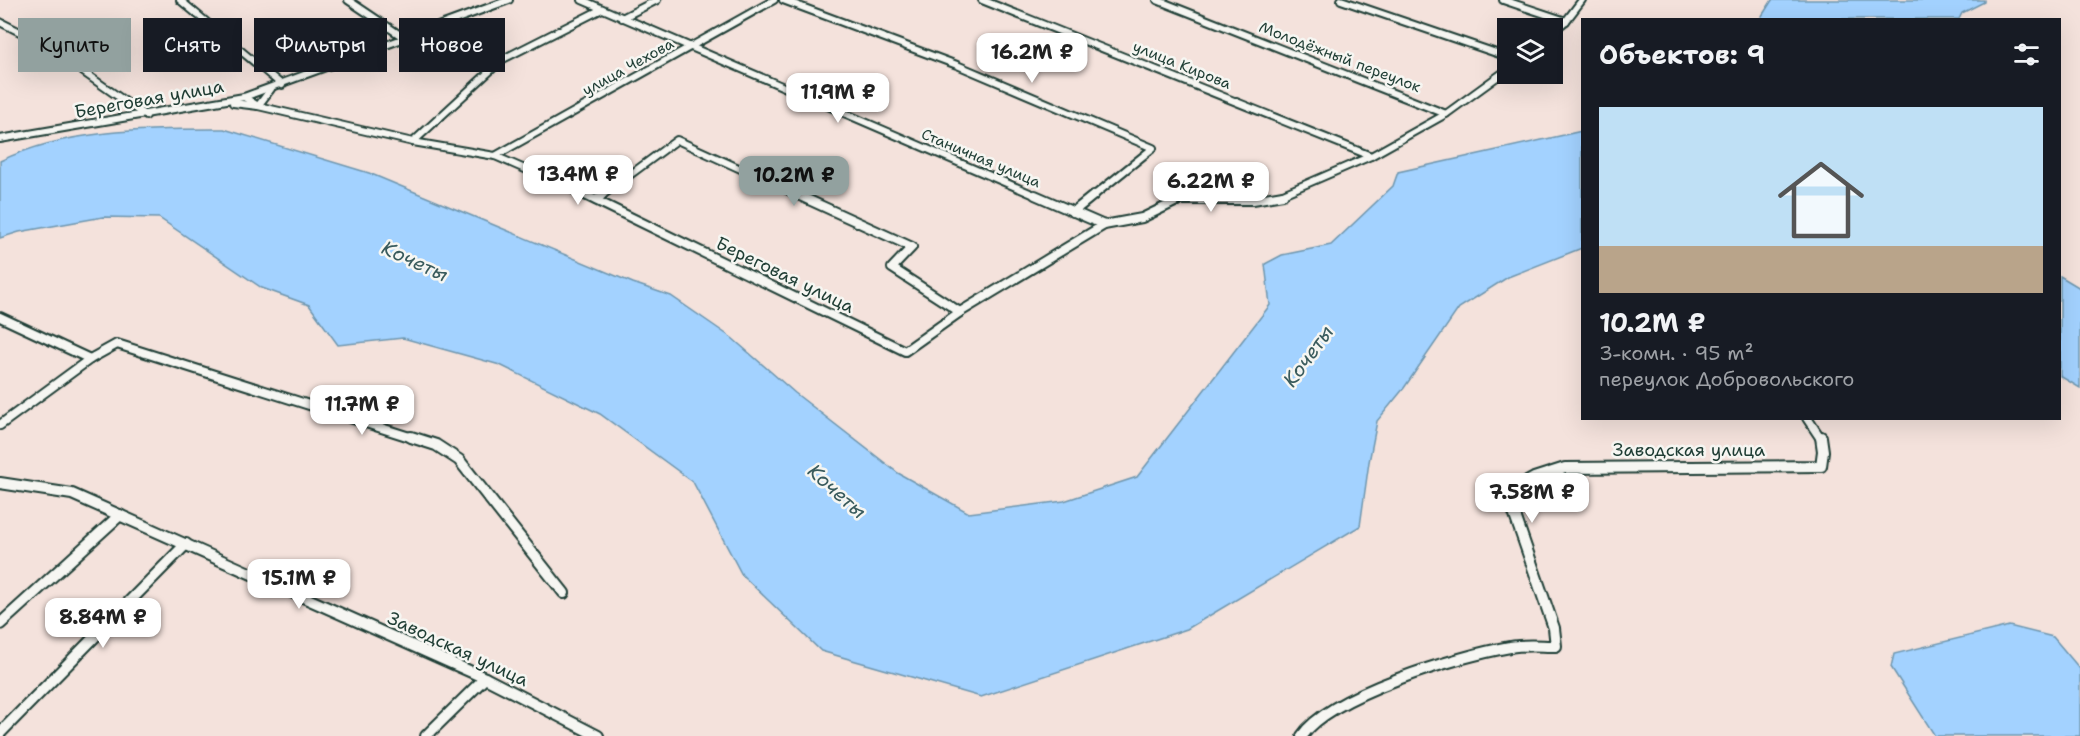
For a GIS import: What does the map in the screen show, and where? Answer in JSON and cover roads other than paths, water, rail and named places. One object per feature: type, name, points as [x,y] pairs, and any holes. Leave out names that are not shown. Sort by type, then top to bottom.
[{"type":"street","points":[[180,0],[282,85]]},
{"type":"street","points":[[348,0],[399,34]]},
{"type":"street","points":[[461,18],[509,0]]},
{"type":"street","name":"Станичная улица","points":[[582,0],[1104,225]]},
{"type":"street","points":[[622,18],[657,0]]},
{"type":"street","name":"улица Чехова","points":[[495,156],[774,0]]},
{"type":"street","points":[[783,0],[957,65],[1153,148],[1073,212]]},
{"type":"street","name":"улица Кирова","points":[[982,0],[1371,156]]},
{"type":"street","name":"Молодёжный переулок","points":[[1157,0],[1446,114]]},
{"type":"street","points":[[1341,0],[1497,53]]},
{"type":"street","points":[[1503,0],[1566,21]]},
{"type":"street","points":[[1563,23],[1582,0]]},
{"type":"street","points":[[413,142],[503,59],[602,9]]},
{"type":"street","points":[[0,22],[42,43],[146,116]]},
{"type":"street","points":[[244,97],[399,42]]},
{"type":"street","name":"Береговая улица","points":[[0,139],[146,116],[244,97],[258,106],[413,142],[495,156],[596,200],[905,351],[960,312],[1104,225],[1142,218],[1179,200],[1253,200],[1281,196],[1371,156],[1446,114],[1497,77]]},
{"type":"street","points":[[202,106],[229,103],[258,106],[265,94],[273,88]]},
{"type":"street","points":[[596,200],[677,140],[912,247],[892,268],[960,312]]},
{"type":"street","points":[[0,317],[90,358]]},
{"type":"street","points":[[0,425],[90,358],[117,344],[436,446],[459,460],[564,592]]},
{"type":"street","name":"Заводская улица","points":[[1302,736],[1310,726],[1356,697],[1411,674],[1512,646],[1556,646],[1554,627],[1512,507],[1516,488],[1534,478],[1566,468],[1821,466],[1825,445],[1815,426],[1809,420]]},
{"type":"street","name":"Заводская улица","points":[[0,483],[72,494],[485,678],[598,736]]},
{"type":"street","points":[[0,624],[120,515]]},
{"type":"street","points":[[0,733],[186,544]]},
{"type":"street","points":[[426,736],[485,678]]},
{"type":"water","points":[[1772,0],[1984,0],[1962,13],[1960,18],[1761,18]]},
{"type":"water","name":"Кочеты","points":[[167,129],[224,129],[369,173],[633,283],[671,296],[732,338],[795,393],[898,473],[969,513],[1064,501],[1137,477],[1270,305],[1265,264],[1282,255],[1331,245],[1393,186],[1398,172],[1581,131],[1581,248],[1508,277],[1459,308],[1404,388],[1377,421],[1360,526],[1187,629],[981,697],[821,651],[742,575],[693,482],[600,414],[500,365],[403,338],[338,345],[309,305],[262,288],[159,218],[103,217],[19,232],[0,238],[0,161],[26,150],[81,136]]},
{"type":"water","points":[[2061,277],[2080,288],[2080,388],[2061,377]]},
{"type":"water","points":[[2009,626],[2053,637],[2080,669],[2080,736],[1935,736],[1891,667],[1894,654]]}]
